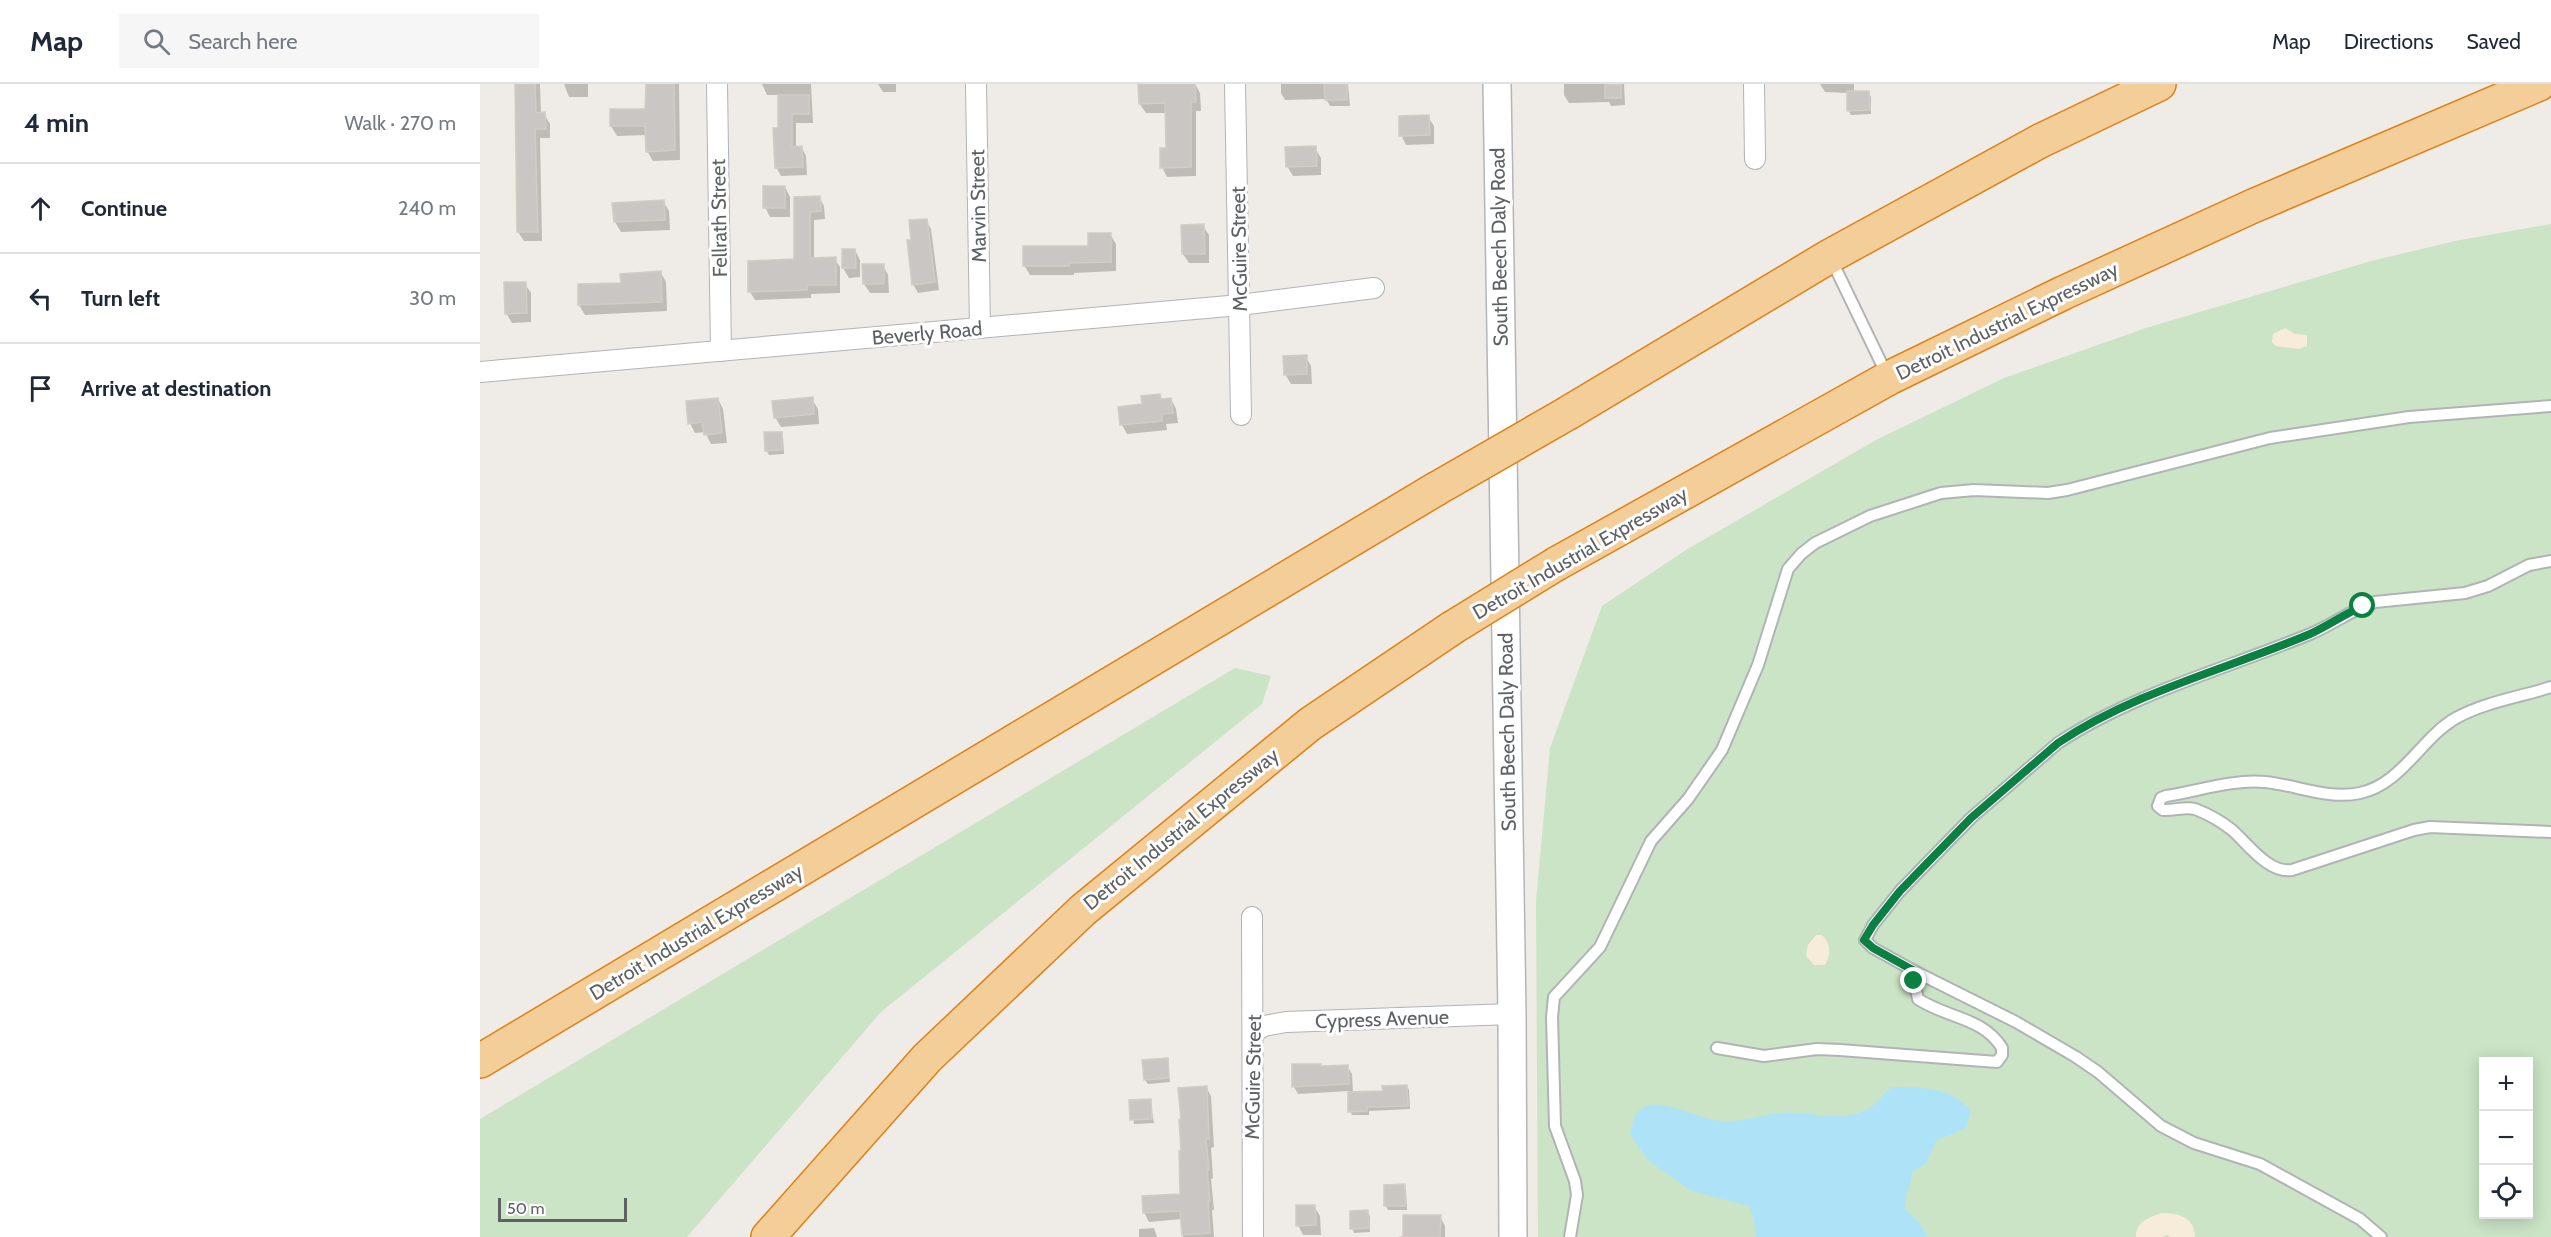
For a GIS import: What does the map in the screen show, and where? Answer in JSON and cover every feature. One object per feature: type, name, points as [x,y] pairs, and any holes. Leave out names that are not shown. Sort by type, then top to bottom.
[{"type":"highway","name":"Detroit Industrial Expressway","points":[[480,1061],[1830,256],[2040,141],[2159,84]]},
{"type":"highway","name":"Detroit Industrial Expressway","points":[[768,1237],[927,1058],[1083,910],[1310,724],[1452,628],[1556,564],[1889,378],[2063,293],[2253,206],[2538,84]]},
{"type":"street","name":"Fellrath Street","points":[[717,84],[721,351]]},
{"type":"street","name":"Marvin Street","points":[[976,84],[980,328]]},
{"type":"street","name":"McGuire Street","points":[[1235,84],[1241,415]]},
{"type":"street","name":"South Beech Daly Road","points":[[1497,84],[1512,1014],[1513,1237]]},
{"type":"street","points":[[1754,84],[1755,159]]},
{"type":"street","name":"Beverly Road","points":[[480,372],[1240,305],[1374,288]]},
{"type":"street","name":"McGuire Street","points":[[1252,917],[1253,1237]]},
{"type":"street","name":"Cypress Avenue","points":[[1254,1032],[1264,1026],[1286,1022],[1512,1014]]},
{"type":"lane","points":[[1830,256],[1889,378]]},
{"type":"lane","points":[[1570,1237],[1577,1195],[1573,1174],[1555,1126],[1551,1017],[1554,997],[1600,947],[1651,841],[1693,792],[1722,750],[1758,665],[1788,569],[1801,554],[1815,543],[1870,516],[1941,493],[1964,491],[2048,493],[2270,438],[2409,417],[2551,406]]},
{"type":"lane","points":[[2381,1237],[2360,1219],[2260,1164],[2194,1143],[2161,1126],[2098,1072],[2076,1057],[2016,1022],[1918,973],[1873,948],[1864,940],[1900,891],[1971,818],[2058,743],[2072,734],[2149,696],[2311,634],[2363,606],[2375,602],[2471,592],[2529,565],[2551,561]]},
{"type":"lane","points":[[2551,687],[2457,718],[2445,726],[2387,780],[2361,793],[2328,793],[2256,782],[2166,796],[2161,798],[2158,806],[2163,810],[2184,808],[2202,812],[2225,825],[2268,862],[2281,870],[2292,870],[2414,830],[2430,827],[2551,832]]},
{"type":"lane","points":[[1717,1047],[1764,1056],[1817,1049],[1857,1050],[1997,1062],[2002,1055],[2002,1047],[1989,1032],[1979,1025],[1932,1009],[1918,999],[1914,981],[1918,973]]},
{"type":"green space","points":[[2551,224],[2551,1237],[1538,1237],[1536,901],[1550,748],[1602,606],[1686,550],[1876,440],[2004,378],[2146,328],[2371,261],[2455,241]]},
{"type":"green space","points":[[1235,668],[1271,676],[1262,704],[881,1012],[687,1237],[480,1237],[480,1119]]},
{"type":"sand","points":[[2285,328],[2295,334],[2307,335],[2307,346],[2298,349],[2276,346],[2272,342],[2273,334]]},
{"type":"sand","points":[[1816,935],[1822,935],[1828,945],[1829,953],[1825,965],[1814,965],[1806,956],[1808,945]]},
{"type":"sand","points":[[2161,1213],[2179,1215],[2189,1221],[2195,1237],[2167,1235],[2136,1237],[2140,1224]]},
{"type":"water","points":[[1892,1087],[1934,1090],[1954,1097],[1971,1110],[1966,1128],[1936,1141],[1926,1164],[1913,1171],[1905,1209],[1919,1222],[1928,1237],[1756,1237],[1754,1218],[1749,1206],[1691,1191],[1648,1160],[1630,1134],[1634,1119],[1640,1109],[1651,1105],[1668,1106],[1722,1121],[1778,1113],[1846,1116],[1868,1109]]},
{"type":"building","points":[[515,84],[535,84],[536,113],[545,112],[546,129],[535,129],[538,232],[517,232]]},
{"type":"building","points":[[646,84],[674,84],[675,150],[646,152],[645,126],[610,126],[610,109],[645,109]]},
{"type":"building","points":[[1138,84],[1195,84],[1196,102],[1191,102],[1191,167],[1160,168],[1160,148],[1166,148],[1165,103],[1139,104]]},
{"type":"building","points":[[1324,84],[1347,84],[1347,100],[1325,100]]},
{"type":"building","points":[[1621,84],[1621,98],[1605,98],[1605,85]]},
{"type":"building","points":[[1847,91],[1869,91],[1870,110],[1847,111]]},
{"type":"building","points":[[778,95],[809,95],[809,114],[792,114],[792,147],[802,146],[803,167],[775,168],[773,128],[778,128]]},
{"type":"building","points":[[1429,115],[1430,135],[1399,136],[1399,116]]},
{"type":"building","points":[[1316,146],[1317,166],[1286,167],[1285,147]]},
{"type":"building","points":[[763,186],[785,186],[785,208],[763,208]]},
{"type":"building","points":[[820,196],[821,211],[810,212],[810,258],[836,257],[836,285],[807,285],[807,290],[748,292],[748,261],[794,259],[794,197]]},
{"type":"building","points":[[664,200],[665,220],[614,222],[612,203]]},
{"type":"building","points":[[927,219],[935,282],[912,285],[907,240],[911,240],[909,220]]},
{"type":"building","points":[[1204,224],[1205,254],[1182,254],[1181,225]]},
{"type":"building","points":[[1088,233],[1111,233],[1111,262],[1069,263],[1069,266],[1023,266],[1023,246],[1088,246]]},
{"type":"building","points":[[842,249],[855,249],[856,268],[842,268]]},
{"type":"building","points":[[862,264],[884,264],[884,284],[863,284]]},
{"type":"building","points":[[661,271],[662,302],[578,305],[578,284],[621,283],[620,274]]},
{"type":"building","points":[[504,282],[526,282],[527,313],[505,314]]},
{"type":"building","points":[[1307,355],[1307,374],[1284,375],[1283,356]]},
{"type":"building","points":[[1160,394],[1161,399],[1171,398],[1173,413],[1162,414],[1162,421],[1120,425],[1118,407],[1142,404],[1141,396]]},
{"type":"building","points":[[813,397],[814,414],[774,418],[772,401]]},
{"type":"building","points":[[718,398],[722,433],[704,435],[702,422],[688,424],[686,401]]},
{"type":"building","points":[[764,432],[782,432],[782,450],[765,451]]},
{"type":"building","points":[[1168,1058],[1169,1078],[1144,1080],[1142,1060]]},
{"type":"building","points":[[1292,1064],[1348,1065],[1349,1084],[1292,1087]]},
{"type":"building","points":[[1407,1085],[1408,1106],[1367,1107],[1367,1111],[1348,1112],[1348,1092],[1383,1091],[1382,1086]]},
{"type":"building","points":[[1207,1086],[1209,1139],[1206,1139],[1210,1233],[1182,1235],[1180,1211],[1143,1213],[1142,1196],[1180,1194],[1179,1120],[1181,1119],[1178,1088]]},
{"type":"building","points":[[1151,1099],[1152,1119],[1130,1120],[1129,1100]]},
{"type":"building","points":[[1405,1184],[1405,1206],[1384,1206],[1384,1185]]},
{"type":"building","points":[[1296,1205],[1315,1205],[1316,1225],[1296,1226]]},
{"type":"building","points":[[1368,1210],[1369,1228],[1350,1229],[1350,1211]]},
{"type":"building","points":[[1403,1215],[1441,1215],[1440,1237],[1403,1237]]},
{"type":"route","points":[[1914,981],[1918,973],[1873,948],[1864,940],[1873,925],[1900,891],[1971,818],[2058,743],[2149,696],[2311,634],[2363,606]]}]
